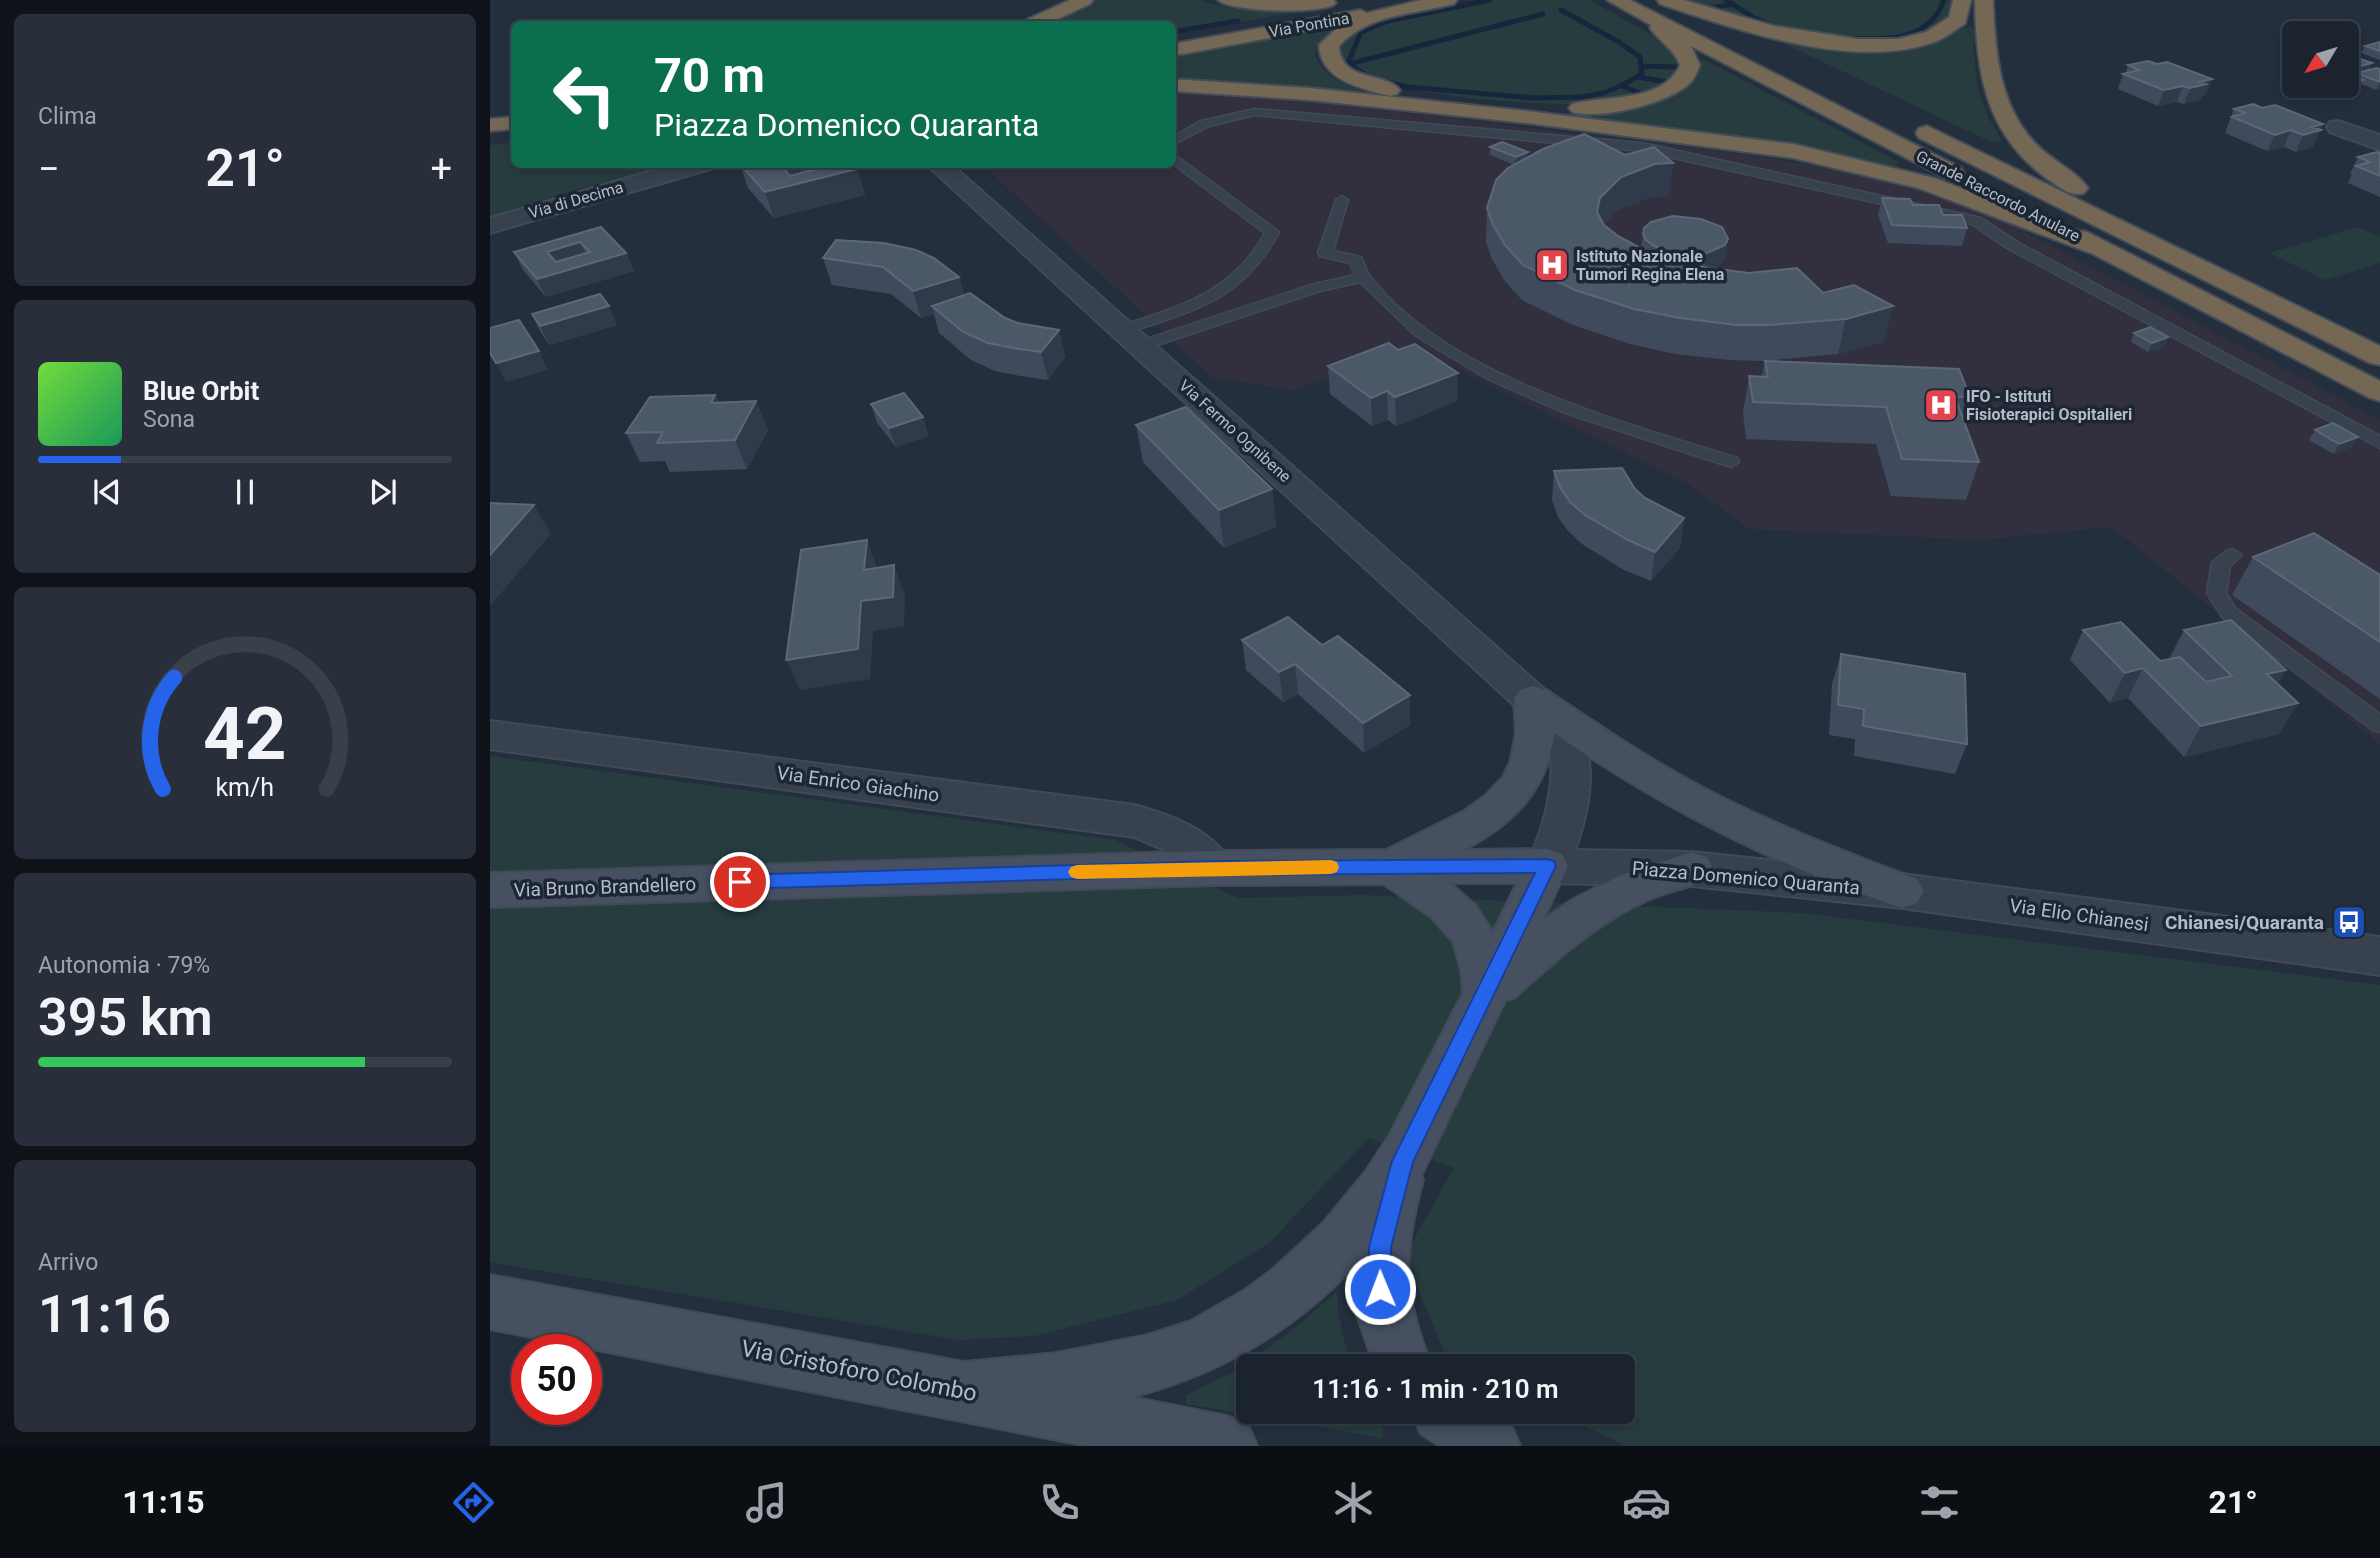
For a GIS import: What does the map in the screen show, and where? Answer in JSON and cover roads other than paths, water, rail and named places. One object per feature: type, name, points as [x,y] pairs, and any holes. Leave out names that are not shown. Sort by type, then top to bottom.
[{"type":"highway","points":[[1039,21],[1084,0]]},
{"type":"highway","points":[[1227,0],[1291,5],[1353,0]]},
{"type":"highway","name":"Via Pontina","points":[[1176,38],[1391,0]]},
{"type":"highway","points":[[1447,0],[1350,27],[1329,46],[1329,57],[1337,67],[1363,81],[1416,95],[1561,108],[1626,104],[1658,95],[1677,86],[1688,74],[1690,64],[1685,52],[1665,31],[1620,3]]},
{"type":"highway","name":"Via Pontina","points":[[1176,49],[1447,0]]},
{"type":"highway","points":[[1659,0],[1818,79]]},
{"type":"highway","points":[[1666,0],[1762,30],[1818,41],[1861,44],[1908,41],[1944,30],[1958,20],[1962,0]]},
{"type":"highway","points":[[1984,0],[1987,66],[1999,106],[2017,138],[2076,188],[2300,317]]},
{"type":"highway","name":"Grande Raccordo Anulare","points":[[1620,3],[2380,392]]},
{"type":"highway","points":[[1176,85],[1310,94],[1535,118],[1793,152],[1926,183],[2101,249]]},
{"type":"highway","name":"Grande Raccordo Anulare","points":[[1904,121],[2380,357]]},
{"type":"highway","points":[[490,125],[511,123]]},
{"type":"highway","points":[[490,135],[511,133]]},
{"type":"main road","points":[[1486,995],[1486,966],[1469,928],[1444,902],[1392,867],[1475,823],[1519,788],[1527,774],[1535,748],[1536,719],[1533,699]]},
{"type":"main road","points":[[1533,699],[1614,755],[1675,791],[1804,852],[1902,891]]},
{"type":"main road","points":[[964,1391],[1045,1384],[1115,1372],[1209,1342],[1259,1312],[1306,1277],[1359,1218],[1402,1161],[1486,995],[1547,866]]},
{"type":"main road","name":"Piazza Domenico Quaranta","points":[[1392,867],[1547,866]]},
{"type":"main road","name":"Via Bruno Brandellero","points":[[490,890],[1213,868],[1392,867]]},
{"type":"main road","points":[[1486,995],[1546,942],[1592,908],[1642,883],[1692,869]]},
{"type":"main road","points":[[1399,1354],[1388,1327],[1379,1274],[1385,1223],[1402,1161]]},
{"type":"main road","name":"Via Cristoforo Colombo","points":[[490,1302],[964,1391],[1227,1446]]},
{"type":"main road","points":[[1458,1424],[1490,1446]]},
{"type":"street","points":[[2361,127],[2380,144]]},
{"type":"street","name":"Via di Decima","points":[[490,226],[688,168]]},
{"type":"street","name":"Via Fermo Ognibene","points":[[942,168],[1138,332],[1533,699]]},
{"type":"street","points":[[1533,699],[1562,732],[1569,753],[1569,779],[1562,834],[1547,866]]},
{"type":"street","name":"Via Enrico Giachino","points":[[490,734],[1134,821],[1170,832],[1199,853],[1213,868]]},
{"type":"street","name":"Piazza Domenico Quaranta","points":[[1547,866],[1692,869],[1902,891]]},
{"type":"street","name":"Via Elio Chianesi","points":[[1902,891],[2380,956]]},
{"type":"lane","points":[[1176,140],[1205,122],[1255,112],[1642,147],[1976,221],[2012,245],[2380,443]]},
{"type":"lane","points":[[1138,332],[1213,298],[1242,279],[1266,248],[1272,232],[1176,160]]},
{"type":"lane","points":[[1342,200],[1325,253],[1356,260],[1363,277],[1419,332],[1493,377],[1566,409],[1731,462]]},
{"type":"lane","points":[[2012,245],[2010,249],[2155,327],[2178,348],[2380,459]]},
{"type":"lane","points":[[1138,332],[1363,277]]},
{"type":"lane","points":[[1138,332],[1153,301]]},
{"type":"lane","points":[[2234,555],[2221,563],[2216,593],[2229,613],[2380,725]]},
{"type":"waterway","points":[[1348,63],[1361,32],[1388,21],[1490,0]]},
{"type":"waterway","points":[[1726,0],[1732,4]]},
{"type":"waterway","points":[[1840,38],[1886,38],[1915,32],[1937,15],[1944,0]]},
{"type":"waterway","points":[[1707,9],[1732,4]]},
{"type":"waterway","points":[[1732,4],[1779,29]]},
{"type":"waterway","points":[[1543,14],[1349,64],[1369,77],[1407,87],[1534,98],[1581,97],[1603,93],[1642,74],[1640,57],[1619,42],[1561,10]]},
{"type":"waterway","points":[[1176,31],[1238,21]]},
{"type":"waterway","points":[[1642,66],[1676,67]]},
{"type":"waterway","points":[[1638,77],[1667,82]]},
{"type":"waterway","points":[[1621,86],[1643,94]]},
{"type":"place","name":"Istituto Nazionale Tumori Regina Elena","points":[[1552,265]]},
{"type":"place","name":"IFO - Istituti Fisioterapici Ospitalieri","points":[[1941,405]]},
{"type":"place","name":"Chianesi/Quaranta","points":[[2349,922]]}]
